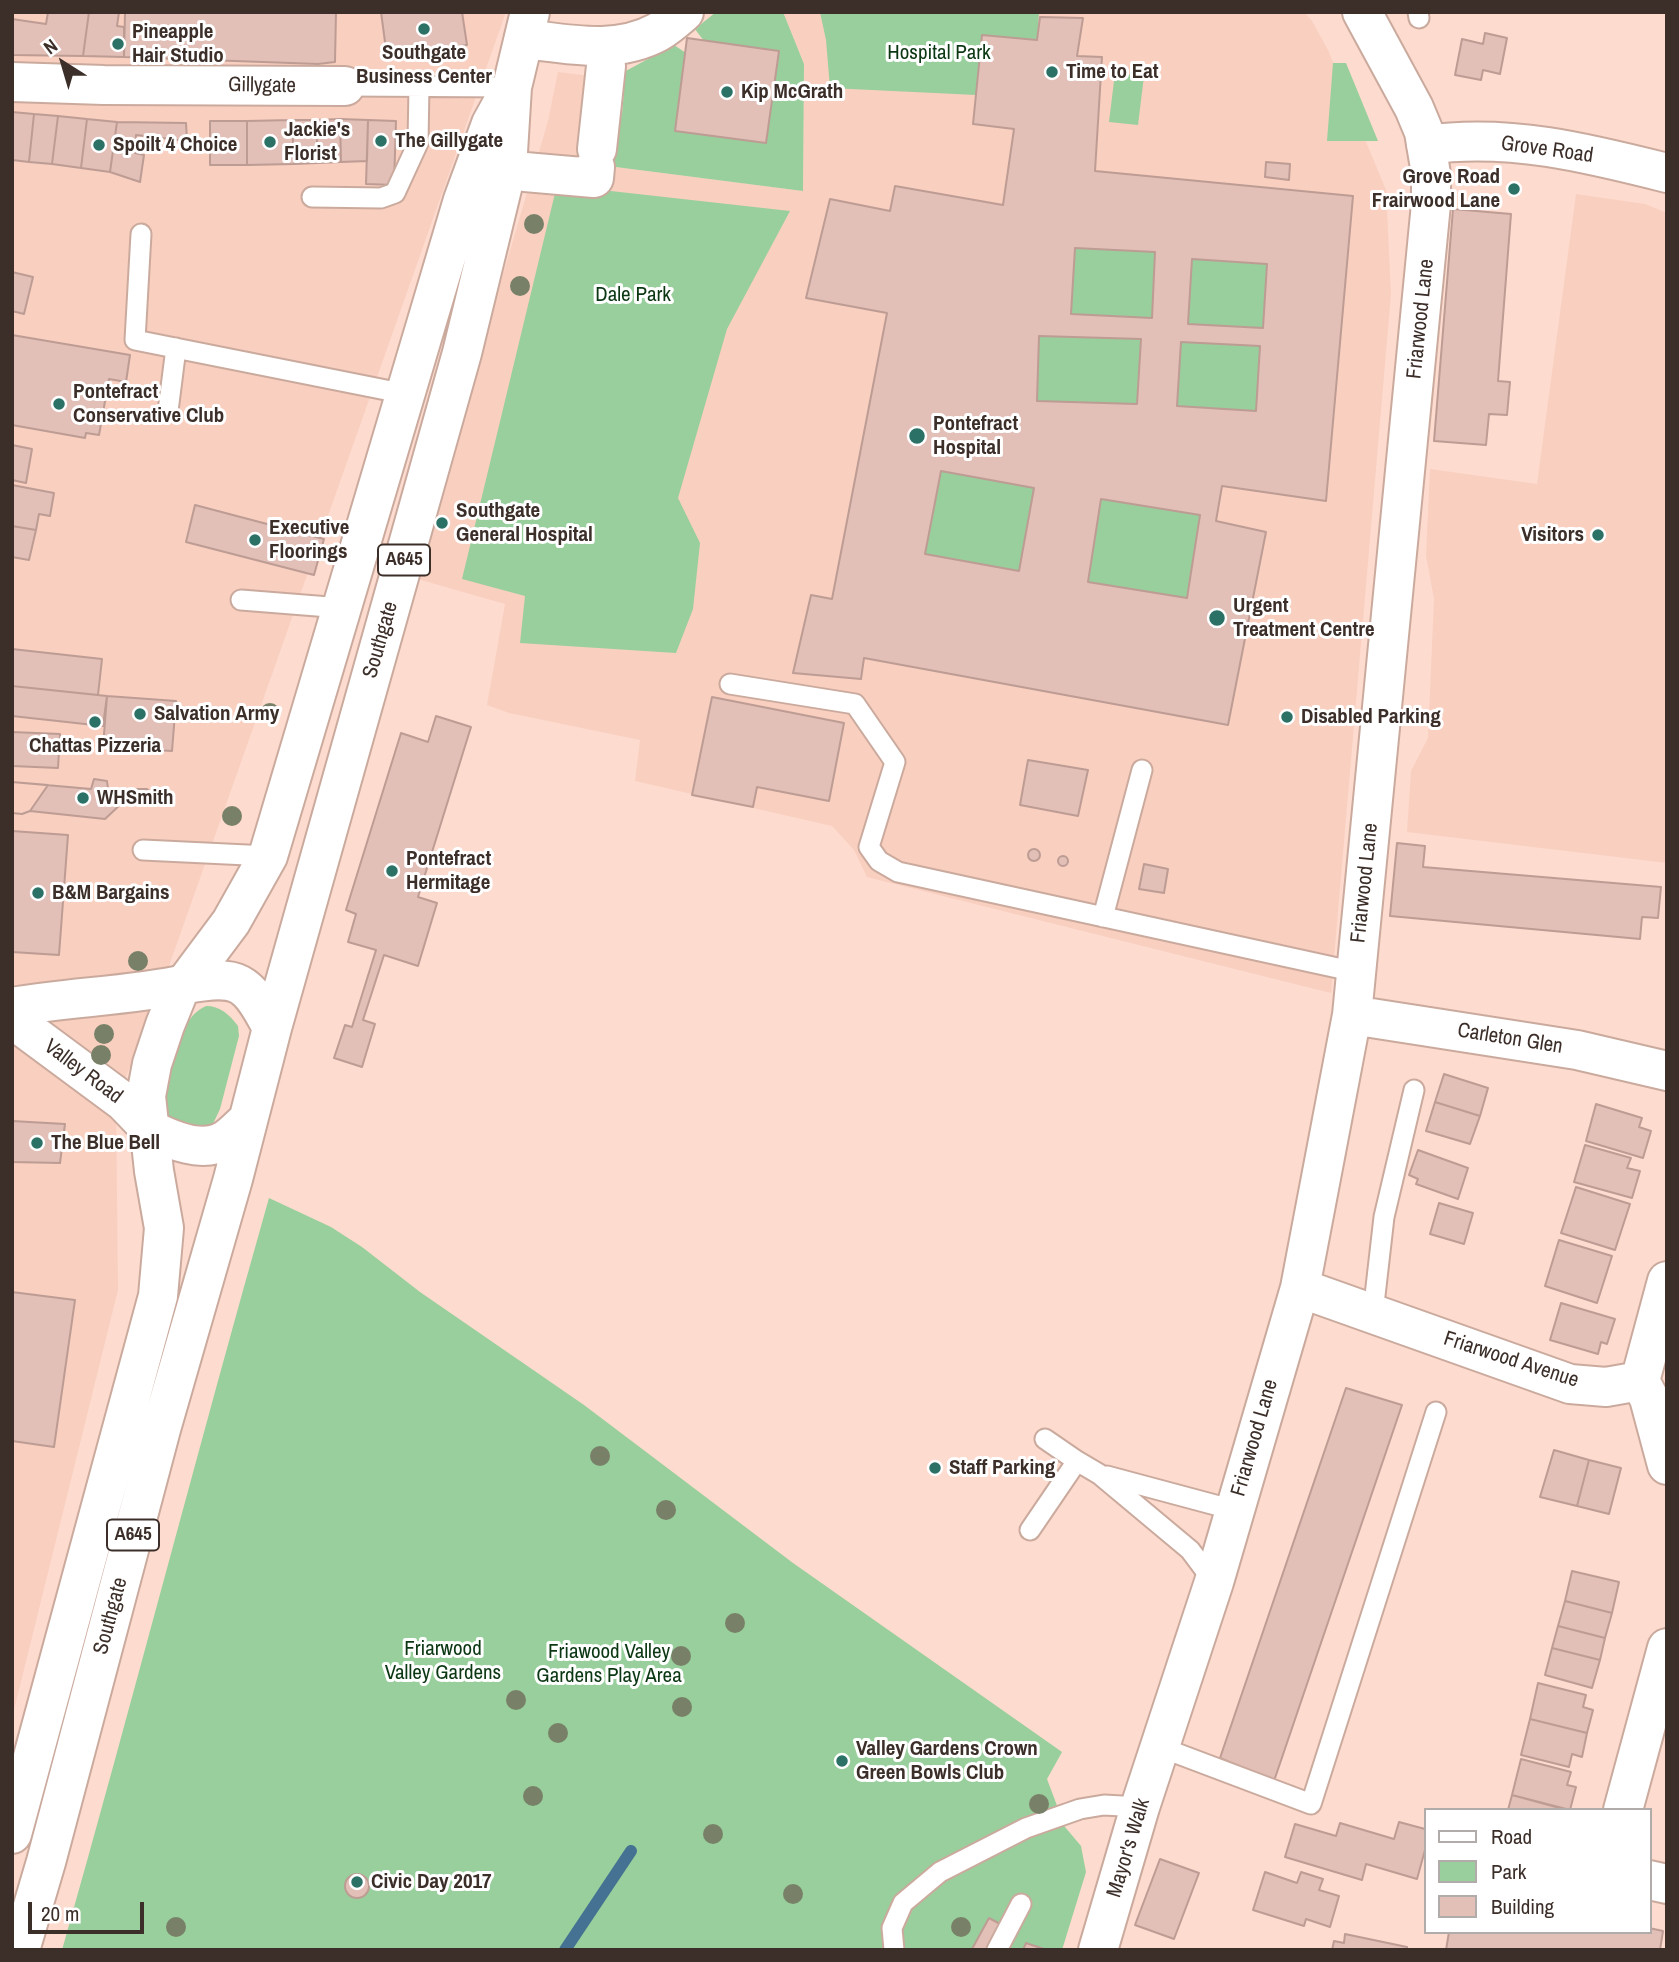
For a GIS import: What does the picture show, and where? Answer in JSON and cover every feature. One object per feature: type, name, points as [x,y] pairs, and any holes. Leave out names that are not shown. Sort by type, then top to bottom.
[{"type":"main road","points":[[524,22],[602,48],[636,42],[660,31],[684,12]]},
{"type":"main road","name":"Friarwood Lane","points":[[1160,1747],[1214,1582],[1300,1288],[1352,1015],[1429,239],[1431,174],[1426,145],[1414,108],[1362,12]]},
{"type":"main road","name":"Southgate","points":[[20,1950],[46,1862],[161,1429],[462,353],[507,168],[512,87],[524,22]]},
{"type":"main road","points":[[525,172],[598,168],[606,66]]},
{"type":"main road","name":"Gillygate","points":[[12,82],[121,85],[327,79]]},
{"type":"main road","name":"Southgate","points":[[12,1835],[158,1296],[164,1255],[164,1228],[146,1096],[152,1064],[178,993],[231,922],[268,856],[463,201],[491,124],[512,87]]},
{"type":"main road","name":"Grove Road","points":[[1426,145],[1460,141],[1534,145],[1577,151],[1667,173]]},
{"type":"main road","points":[[12,1007],[113,997],[217,979],[235,981],[255,996],[272,1028]]},
{"type":"main road","name":"Carleton Glen","points":[[1352,1015],[1577,1050],[1667,1071]]},
{"type":"main road","name":"Valley Road","points":[[12,1019],[124,1102],[150,1129]]},
{"type":"main road","points":[[150,1129],[174,1142],[202,1145],[223,1141],[247,1121]]},
{"type":"main road","points":[[1667,1281],[1640,1381],[1659,1430],[1667,1465]]},
{"type":"main road","name":"Friarwood Avenue","points":[[1300,1288],[1570,1384],[1606,1387],[1640,1381]]},
{"type":"main road","points":[[1624,1808],[1667,1648]]},
{"type":"main road","name":"Mayor's Walk","points":[[1098,1950],[1160,1747]]},
{"type":"lane","name":"Gillygate","points":[[327,79],[419,86],[512,87]]},
{"type":"lane","points":[[312,197],[381,198],[395,193],[418,143],[419,86]]},
{"type":"lane","points":[[141,234],[135,340],[406,394]]},
{"type":"lane","points":[[168,411],[176,348]]},
{"type":"lane","points":[[241,600],[342,608]]},
{"type":"lane","points":[[730,684],[855,704],[895,762],[869,847],[879,860],[898,872],[1356,972]]},
{"type":"lane","points":[[1103,917],[1142,770]]},
{"type":"lane","points":[[143,850],[268,856]]},
{"type":"lane","points":[[1373,1313],[1384,1217],[1414,1090]]},
{"type":"lane","points":[[1160,1747],[1311,1804],[1436,1412]]},
{"type":"lane","points":[[1045,1439],[1099,1474],[1190,1550],[1214,1582]]},
{"type":"lane","points":[[1030,1530],[1077,1461]]},
{"type":"lane","points":[[1099,1474],[1234,1510]]},
{"type":"lane","points":[[894,1950],[892,1928],[903,1903],[940,1872],[1026,1828],[1080,1809],[1104,1805],[1140,1807]]},
{"type":"lane","points":[[997,1950],[1021,1904]]},
{"type":"shaded area","points":[[12,12],[506,12],[158,997],[116,1102],[118,1290],[12,1718]]},
{"type":"shaded area","name":"Pontefract Hospital","points":[[783,12],[1304,12],[1312,21],[1328,50],[1386,190],[1391,294],[1331,993],[867,877],[854,850],[832,826],[635,781],[640,740],[509,713],[487,705],[505,604],[414,578],[548,121],[558,72],[582,75],[622,73],[622,114],[611,138],[608,166],[803,191],[804,64]]},
{"type":"shaded area","name":"Visitors","points":[[1576,194],[1645,204],[1667,213],[1667,863],[1407,832],[1411,771],[1428,738],[1434,599],[1426,556],[1430,469],[1537,484]]},
{"type":"green space","points":[[716,12],[783,12],[804,64],[803,191],[608,166],[611,138],[622,114],[622,73],[674,45],[686,53],[675,130],[766,143],[779,51],[704,41],[695,29]]},
{"type":"green space","name":"Hospital Park","points":[[820,12],[1039,12],[1037,40],[982,36],[976,95],[830,88],[826,40]]},
{"type":"green space","points":[[1333,63],[1346,63],[1378,141],[1327,141]]},
{"type":"green space","points":[[1115,73],[1144,76],[1138,125],[1109,122]]},
{"type":"green space","name":"Dale Park","points":[[557,185],[790,211],[727,329],[678,498],[700,543],[693,609],[676,653],[520,643],[525,596],[462,579]]},
{"type":"green space","points":[[1075,248],[1155,252],[1152,318],[1071,314]]},
{"type":"green space","points":[[1192,259],[1267,264],[1263,328],[1188,324]]},
{"type":"green space","points":[[1039,336],[1141,339],[1137,404],[1037,401]]},
{"type":"green space","points":[[1181,342],[1260,346],[1256,411],[1177,406]]},
{"type":"green space","points":[[941,471],[1034,488],[1019,571],[925,554]]},
{"type":"green space","points":[[1101,499],[1200,515],[1187,598],[1088,582]]},
{"type":"green space","points":[[206,1006],[216,1007],[228,1014],[238,1026],[239,1036],[220,1109],[212,1126],[201,1133],[167,1120],[166,1098],[171,1069],[184,1030],[192,1016]]},
{"type":"green space","name":"Friarwood Valley Gardens","points":[[269,1198],[331,1227],[362,1247],[420,1292],[584,1405],[793,1563],[1062,1752],[1047,1779],[1065,1827],[1081,1846],[1086,1872],[1062,1950],[62,1950]]},
{"type":"building","points":[[48,12],[89,12],[83,56],[12,55],[12,19],[46,24]]},
{"type":"building","points":[[89,12],[119,12],[117,26],[124,27],[124,57],[83,56]]},
{"type":"building","points":[[125,12],[336,12],[335,62],[318,64],[124,57]]},
{"type":"building","name":"Southgate Business Center","points":[[381,12],[462,12],[467,45],[387,57]]},
{"type":"building","points":[[1040,17],[1083,18],[1077,56],[1102,57],[1095,171],[1353,196],[1326,501],[1222,486],[1216,521],[1266,532],[1228,725],[864,658],[861,679],[793,673],[811,595],[832,599],[887,313],[806,298],[830,199],[890,211],[895,186],[1003,205],[1014,129],[973,124],[982,35],[1037,40]],"holes":[[[1075,248],[1155,252],[1152,318],[1071,314]],[[1192,259],[1267,264],[1263,328],[1188,324]],[[1039,336],[1141,339],[1137,404],[1037,401]],[[1181,342],[1260,346],[1256,411],[1177,406]],[[941,471],[1034,488],[1019,571],[925,554]],[[1101,499],[1200,515],[1187,598],[1088,582]]]},
{"type":"building","points":[[1485,33],[1507,38],[1500,74],[1483,70],[1481,80],[1455,75],[1462,39],[1483,44]]},
{"type":"building","name":"Kip McGrath","points":[[687,38],[779,51],[766,143],[675,131]]},
{"type":"building","points":[[12,112],[34,114],[29,162],[12,160]]},
{"type":"building","points":[[34,114],[58,116],[52,164],[29,162]]},
{"type":"building","points":[[58,116],[87,119],[81,168],[52,164]]},
{"type":"building","name":"Spoilt 4 Choice","points":[[87,119],[117,122],[110,172],[81,168]]},
{"type":"building","points":[[340,119],[341,162],[318,163],[316,120]]},
{"type":"building","points":[[340,119],[368,120],[367,161],[341,162]]},
{"type":"building","name":"Jackie's Florist","points":[[292,120],[294,164],[247,165],[247,121]]},
{"type":"building","points":[[292,120],[316,120],[318,163],[294,164]]},
{"type":"building","name":"The Gillygate","points":[[368,120],[396,121],[394,185],[366,184]]},
{"type":"building","points":[[210,121],[247,121],[247,165],[210,165]]},
{"type":"building","points":[[117,122],[186,123],[187,141],[136,135],[135,153],[144,155],[140,182],[110,172]]},
{"type":"building","points":[[1266,162],[1290,164],[1289,180],[1265,177]]},
{"type":"building","points":[[1453,209],[1511,214],[1498,381],[1510,382],[1507,415],[1489,414],[1486,445],[1434,441]]},
{"type":"building","points":[[12,272],[33,277],[24,314],[12,311]]},
{"type":"building","name":"Pontefract Conservative Club","points":[[12,335],[130,355],[126,382],[109,379],[99,435],[86,433],[85,438],[12,425]]},
{"type":"building","points":[[12,445],[32,449],[26,483],[12,480]]},
{"type":"building","points":[[12,485],[54,493],[50,516],[39,514],[36,530],[12,526]]},
{"type":"building","name":"Executive Floorings","points":[[195,505],[324,539],[314,575],[186,542]]},
{"type":"building","points":[[12,526],[36,530],[29,560],[12,557]]},
{"type":"building","points":[[12,649],[102,659],[98,695],[12,686]]},
{"type":"building","points":[[12,686],[107,696],[103,726],[12,716]]},
{"type":"building","name":"Salvation Army","points":[[107,696],[176,701],[172,751],[103,747]]},
{"type":"building","points":[[712,697],[844,723],[829,801],[757,787],[753,807],[692,795]]},
{"type":"building","name":"Pontefract Hermitage","points":[[436,716],[471,727],[418,897],[437,903],[418,966],[384,955],[363,1020],[375,1024],[362,1067],[334,1058],[345,1025],[352,1027],[376,950],[348,942],[356,914],[346,910],[401,733],[428,742]]},
{"type":"building","points":[[12,732],[60,734],[58,768],[12,766]]},
{"type":"building","points":[[1028,760],[1088,770],[1078,816],[1020,805]]},
{"type":"building","name":"WHSmith","points":[[94,779],[107,781],[108,789],[147,789],[154,795],[148,806],[122,803],[105,819],[30,811],[12,813],[12,782],[91,789]]},
{"type":"building","points":[[12,782],[48,785],[30,811],[22,814],[12,813]]},
{"type":"building","name":"B&M Bargains","points":[[12,831],[68,835],[59,955],[12,952]]},
{"type":"building","points":[[1397,843],[1425,846],[1423,867],[1661,887],[1658,918],[1642,917],[1640,939],[1390,916]]},
{"type":"building","points":[[1034,849],[1040,855],[1034,861],[1028,855]]},
{"type":"building","points":[[1063,856],[1068,861],[1063,866],[1058,861]]},
{"type":"building","points":[[1144,864],[1168,869],[1164,893],[1139,889]]},
{"type":"building","points":[[1444,1074],[1488,1088],[1480,1116],[1435,1102]]},
{"type":"building","points":[[1435,1102],[1480,1116],[1470,1144],[1426,1131]]},
{"type":"building","points":[[1596,1104],[1642,1118],[1639,1127],[1651,1131],[1643,1158],[1586,1141]]},
{"type":"building","name":"The Blue Bell","points":[[12,1121],[65,1124],[60,1163],[12,1162]]},
{"type":"building","points":[[1585,1145],[1631,1158],[1627,1168],[1640,1171],[1632,1198],[1574,1182]]},
{"type":"building","points":[[1418,1150],[1468,1168],[1458,1199],[1416,1184],[1418,1179],[1409,1175]]},
{"type":"building","points":[[1576,1187],[1630,1204],[1615,1250],[1561,1233]]},
{"type":"building","points":[[1439,1203],[1473,1213],[1464,1244],[1430,1234]]},
{"type":"building","points":[[1559,1240],[1612,1256],[1597,1303],[1545,1286]]},
{"type":"building","points":[[12,1292],[75,1300],[54,1447],[12,1441]]},
{"type":"building","points":[[1561,1303],[1615,1319],[1607,1344],[1601,1342],[1598,1354],[1550,1340]]},
{"type":"building","points":[[1346,1388],[1402,1405],[1274,1781],[1220,1758]]},
{"type":"building","points":[[1554,1450],[1589,1460],[1577,1506],[1540,1497]]},
{"type":"building","points":[[1589,1460],[1621,1468],[1609,1514],[1577,1506]]},
{"type":"building","points":[[1572,1571],[1619,1582],[1612,1613],[1565,1601]]},
{"type":"building","points":[[1565,1601],[1612,1613],[1605,1638],[1558,1626]]},
{"type":"building","points":[[1558,1626],[1605,1638],[1600,1660],[1552,1648]]},
{"type":"building","points":[[1552,1648],[1600,1660],[1592,1688],[1545,1675]]},
{"type":"building","points":[[1538,1683],[1586,1695],[1583,1707],[1593,1710],[1587,1733],[1530,1719]]},
{"type":"building","points":[[1530,1719],[1587,1733],[1582,1757],[1572,1754],[1569,1767],[1521,1755]]},
{"type":"building","points":[[1521,1759],[1571,1772],[1567,1785],[1576,1787],[1571,1808],[1512,1795]]},
{"type":"building","points":[[1512,1795],[1560,1808],[1509,1808]]},
{"type":"building","points":[[1399,1822],[1424,1829],[1424,1854],[1417,1879],[1366,1864],[1362,1880],[1285,1857],[1295,1824],[1336,1836],[1340,1823],[1394,1839]]},
{"type":"building","points":[[1160,1859],[1199,1873],[1174,1939],[1135,1925]]},
{"type":"building","points":[[1265,1872],[1297,1883],[1301,1872],[1323,1879],[1319,1890],[1339,1896],[1330,1927],[1306,1919],[1304,1926],[1253,1910]]},
{"type":"building","name":"Civic Day 2017","points":[[357,1874],[368,1881],[369,1886],[362,1897],[357,1898],[346,1891],[345,1886],[352,1875]]},
{"type":"building","points":[[989,1918],[1002,1925],[988,1950],[972,1949]]},
{"type":"building","points":[[1651,1928],[1663,1931],[1660,1950],[1446,1950],[1449,1934],[1651,1934]]},
{"type":"building","points":[[1345,1934],[1407,1947],[1407,1950],[1332,1950],[1334,1941],[1344,1943]]},
{"type":"building","points":[[1026,1943],[1044,1949],[1044,1950],[1023,1950]]},
{"type":"waterway","points":[[565,1950],[631,1851]]},
{"type":"place","name":"Southgate Business Center","points":[[424,29]]},
{"type":"place","name":"Pineapple Hair Studio","points":[[118,44]]},
{"type":"place","name":"Time to Eat","points":[[1052,72]]},
{"type":"place","name":"Kip McGrath","points":[[727,92]]},
{"type":"place","name":"The Gillygate","points":[[381,141]]},
{"type":"place","name":"Jackie's Florist","points":[[270,142]]},
{"type":"place","name":"Spoilt 4 Choice","points":[[99,145]]},
{"type":"place","name":"Grove Road Frairwood Lane","points":[[1514,189]]},
{"type":"place","name":"Pontefract Conservative Club","points":[[59,404]]},
{"type":"place","name":"Pontefract Hospital","points":[[917,436]]},
{"type":"place","name":"Southgate General Hospital","points":[[442,523]]},
{"type":"place","name":"Visitors","points":[[1598,535]]},
{"type":"place","name":"Executive Floorings","points":[[255,540]]},
{"type":"place","name":"Urgent Treatment Centre","points":[[1217,618]]},
{"type":"place","name":"Salvation Army","points":[[140,714]]},
{"type":"place","name":"Disabled Parking","points":[[1287,717]]},
{"type":"place","name":"Chattas Pizzeria","points":[[95,722]]},
{"type":"place","name":"WHSmith","points":[[83,798]]},
{"type":"place","name":"Pontefract Hermitage","points":[[392,871]]},
{"type":"place","name":"B&M Bargains","points":[[38,893]]},
{"type":"place","name":"The Blue Bell","points":[[37,1143]]},
{"type":"place","name":"Staff Parking","points":[[935,1468]]},
{"type":"place","name":"Valley Gardens Crown Green Bowls Club","points":[[842,1761]]},
{"type":"place","name":"Civic Day 2017","points":[[357,1882]]},
{"type":"park label","name":"Friawood Valley Gardens Play Area","points":[[609,1664]]}]
